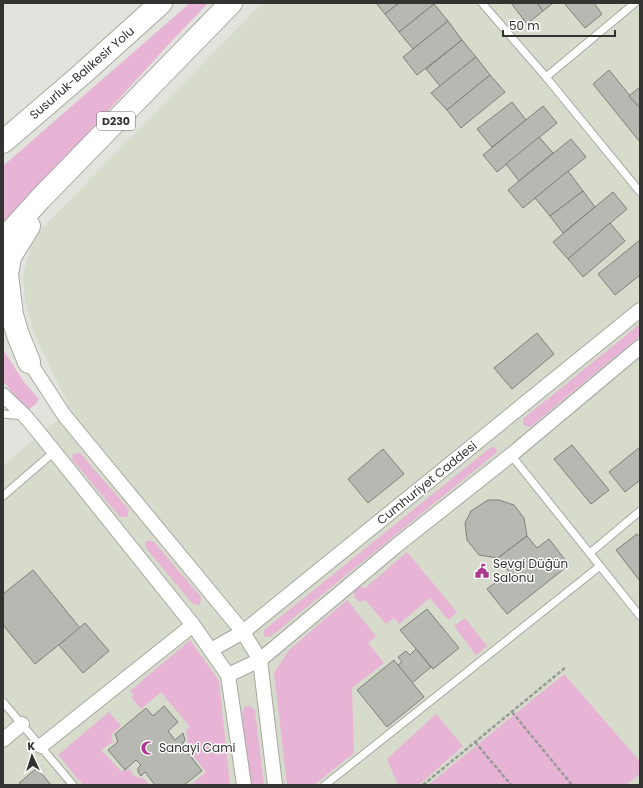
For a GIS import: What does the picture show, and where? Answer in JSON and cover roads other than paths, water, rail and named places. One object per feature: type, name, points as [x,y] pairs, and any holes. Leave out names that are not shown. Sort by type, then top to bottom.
[{"type":"highway","name":"Susurluk-Balıkesir Yolu","points":[[3,142],[81,75],[161,3]]},
{"type":"highway","name":"D230","points":[[3,240],[49,190],[231,3]]},
{"type":"highway","points":[[30,362],[18,335],[12,315],[7,274],[10,257],[49,190]]},
{"type":"street","name":"Cumhuriyet Caddesi","points":[[211,650],[243,632],[640,310]]},
{"type":"street","points":[[3,322],[64,415],[243,632],[260,660],[275,785]]},
{"type":"street","points":[[228,675],[260,660],[396,546],[511,455],[640,348]]},
{"type":"street","points":[[3,395],[25,416],[54,452],[193,625],[228,675],[244,785]]},
{"type":"street","points":[[41,746],[193,625]]},
{"type":"street","points":[[3,740],[22,724]]},
{"type":"lane","points":[[482,3],[546,77],[640,192]]},
{"type":"lane","points":[[546,77],[635,3]]},
{"type":"lane","points":[[3,414],[25,416]]},
{"type":"lane","points":[[3,496],[54,452]]},
{"type":"lane","points":[[511,455],[640,616]]},
{"type":"lane","points":[[590,553],[640,511]]},
{"type":"lane","points":[[325,785],[600,566]]},
{"type":"lane","points":[[3,702],[73,785]]},
{"type":"place","name":"Sevgi Düğün Salonu","points":[[482,571]]},
{"type":"place","name":"Sanayi Cami","points":[[148,748]]}]
